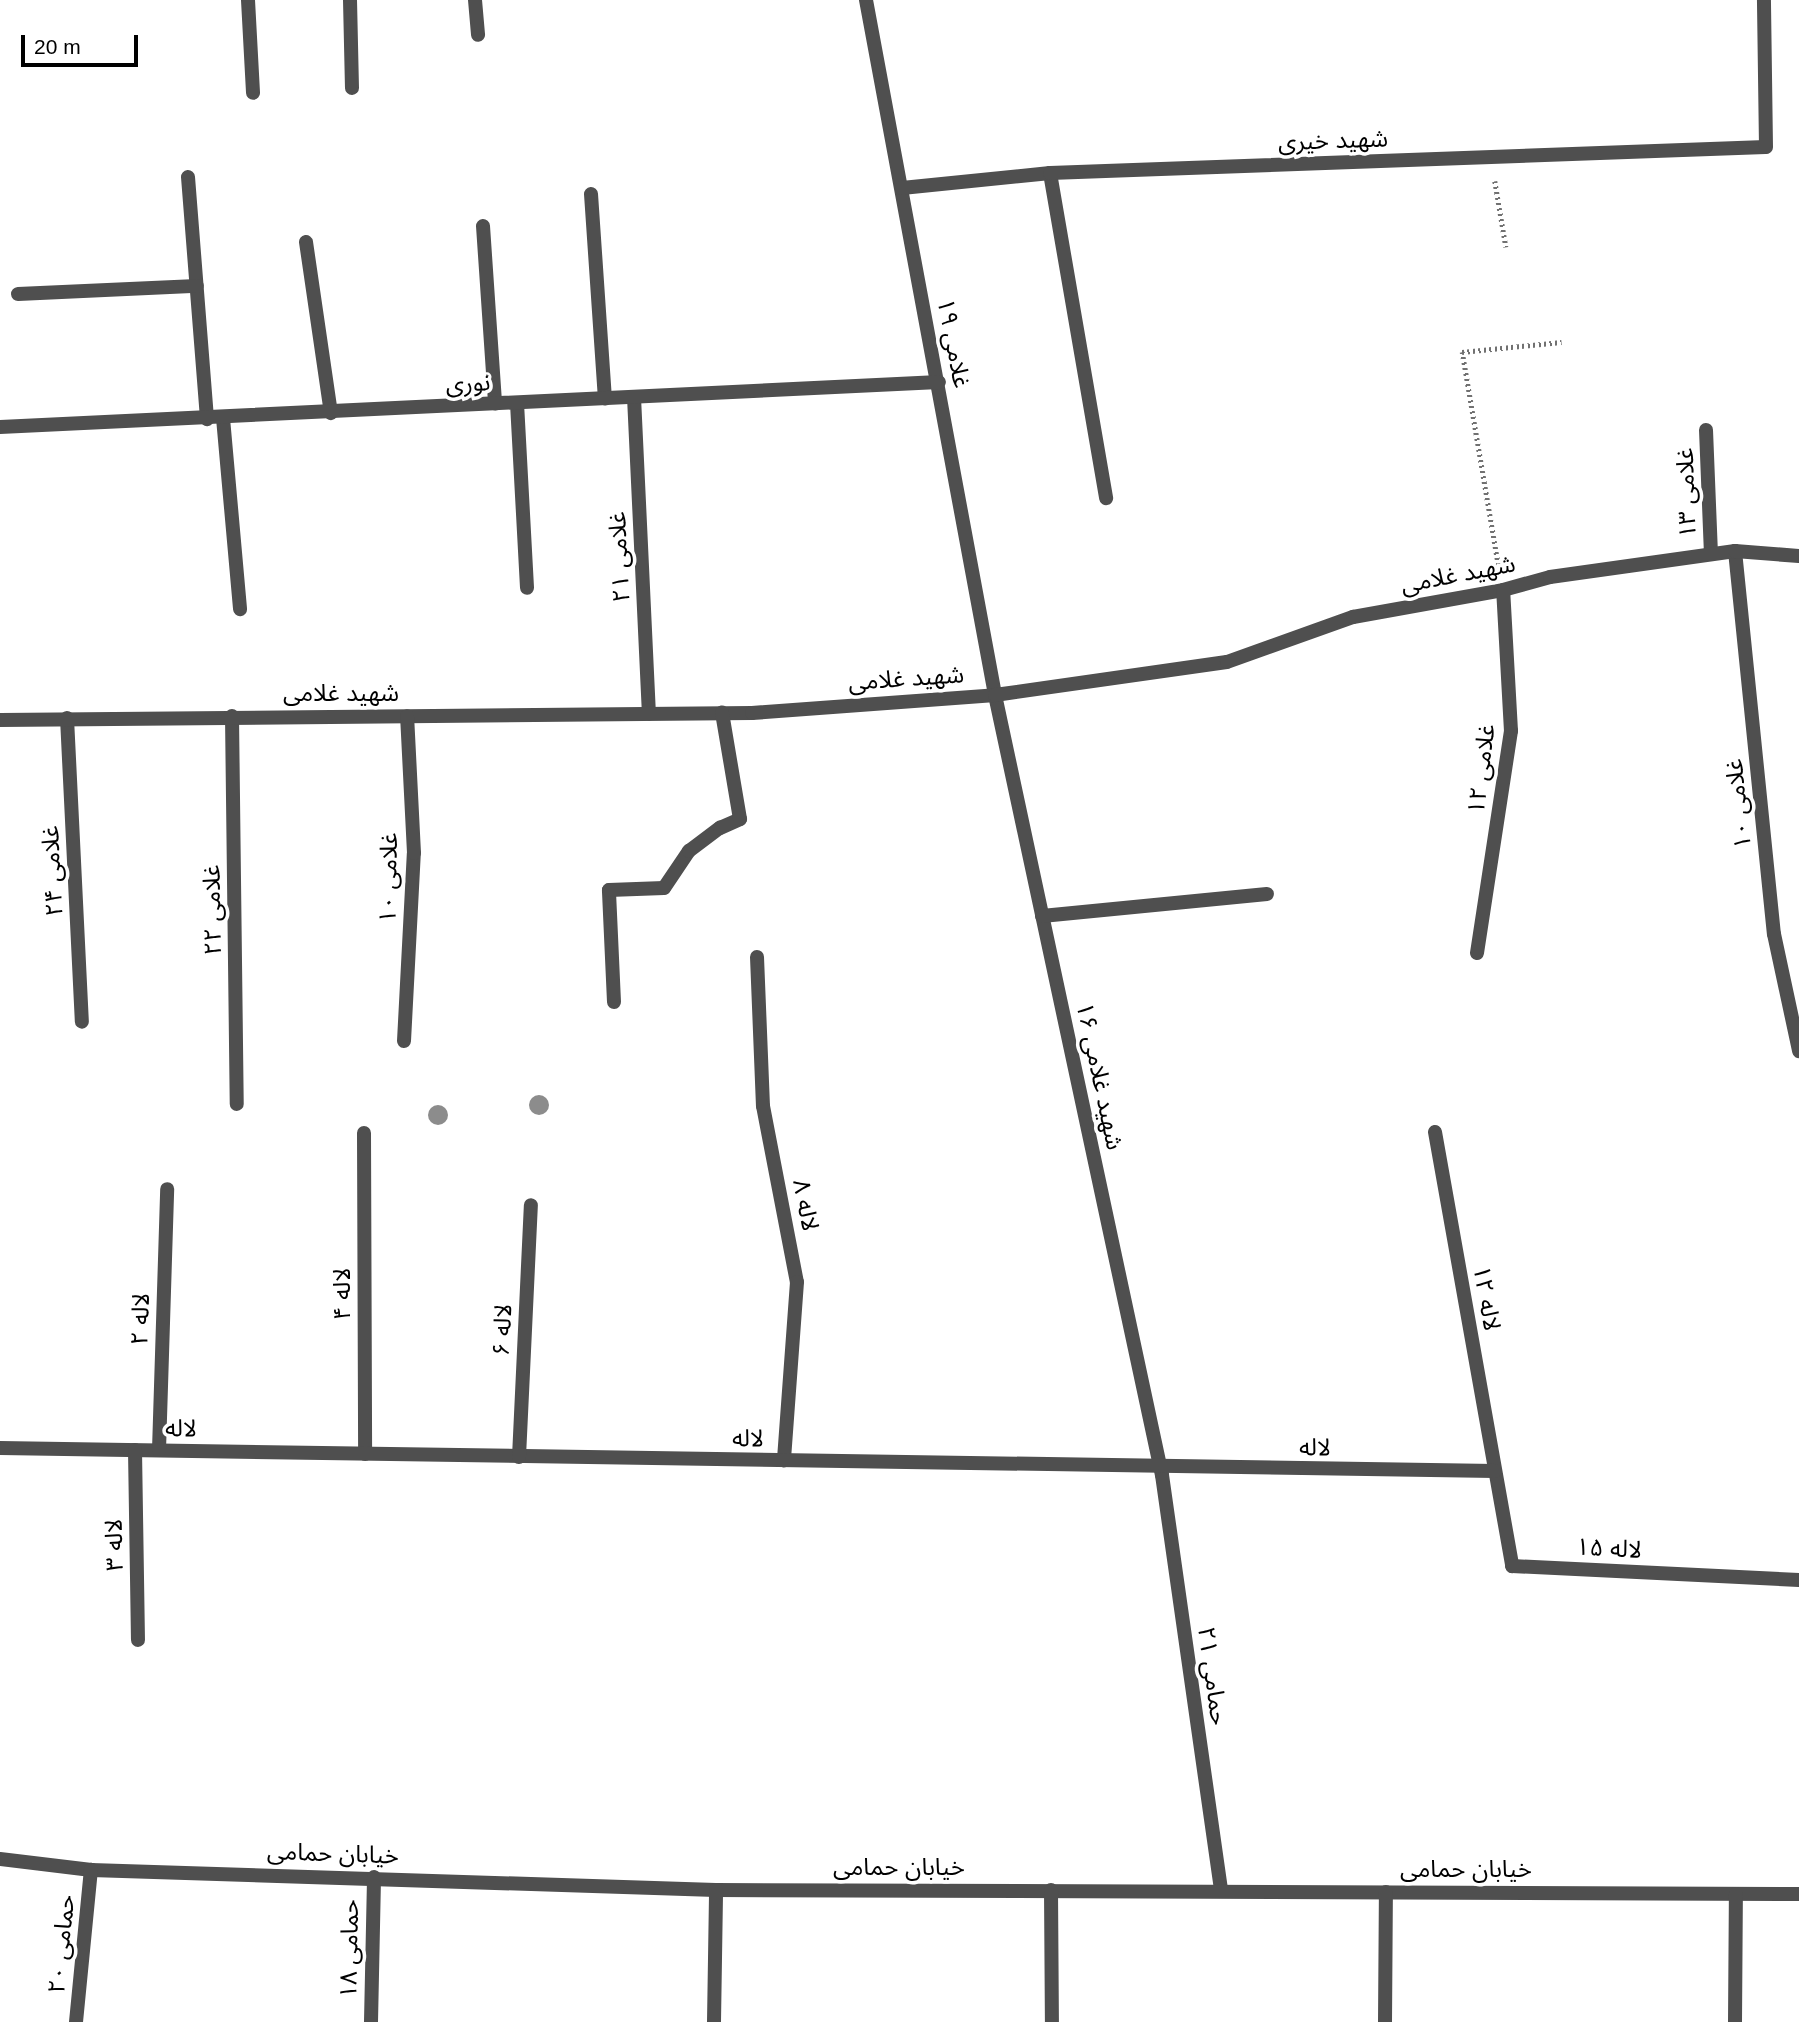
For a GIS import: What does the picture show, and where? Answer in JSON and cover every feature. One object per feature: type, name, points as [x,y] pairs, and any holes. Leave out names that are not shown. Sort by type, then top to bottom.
[{"type":"street","points":[[248,0],[253,93]]},
{"type":"street","points":[[350,0],[352,88]]},
{"type":"street","points":[[475,0],[478,35]]},
{"type":"street","name":"غلامی ۱۹","points":[[866,0],[995,695]]},
{"type":"street","name":"شهید خیری","points":[[902,188],[1050,173],[1766,147],[1764,0]]},
{"type":"street","points":[[1050,173],[1106,498]]},
{"type":"street","points":[[188,177],[206,419]]},
{"type":"street","points":[[591,194],[605,398]]},
{"type":"street","points":[[483,226],[495,404]]},
{"type":"street","points":[[306,242],[331,413]]},
{"type":"street","points":[[18,294],[197,286]]},
{"type":"street","name":"نوری","points":[[0,427],[939,382]]},
{"type":"street","name":"غلامی ۲۱","points":[[634,397],[649,714]]},
{"type":"street","points":[[517,403],[527,588]]},
{"type":"street","points":[[223,418],[240,609]]},
{"type":"street","name":"غلامی ۱۳","points":[[1706,430],[1711,554]]},
{"type":"street","name":"شهید غلامی","points":[[0,720],[722,713],[995,695],[1227,662],[1353,617],[1503,590],[1550,577],[1735,551],[1799,556]]},
{"type":"street","name":"غلامی ۱۰","points":[[1735,551],[1774,934],[1798,1044]]},
{"type":"street","name":"غلامی ۱۲","points":[[1477,953],[1511,730],[1503,590]]},
{"type":"street","name":"شهید غلامی ۱۶","points":[[995,695],[1160,1468]]},
{"type":"street","points":[[614,1002],[609,890],[664,888],[689,851],[720,828],[740,819],[722,713]]},
{"type":"street","name":"غلامی ۲۲","points":[[232,716],[237,1104]]},
{"type":"street","name":"غلامی ۱۰","points":[[404,1041],[414,853],[407,716]]},
{"type":"street","name":"غلامی ۲۴","points":[[67,718],[82,1022]]},
{"type":"street","points":[[1042,916],[1267,894]]},
{"type":"street","name":"لاله ۸","points":[[757,957],[763,1106],[797,1282],[784,1461]]},
{"type":"street","name":"لاله ۱۲","points":[[1435,1132],[1495,1471]]},
{"type":"street","name":"لاله ۴","points":[[364,1133],[365,1454]]},
{"type":"street","name":"لاله ۲","points":[[159,1450],[167,1189]]},
{"type":"street","name":"لاله ۶","points":[[519,1457],[531,1205]]},
{"type":"street","name":"لاله","points":[[0,1448],[1160,1468],[1495,1471]]},
{"type":"street","name":"لاله ۳","points":[[135,1450],[138,1640]]},
{"type":"street","name":"حمامی ۲۱","points":[[1160,1468],[1221,1891]]},
{"type":"street","name":"لاله ۱۵","points":[[1495,1471],[1512,1566],[1799,1580]]},
{"type":"street","name":"خیابان حمامی","points":[[0,1859],[91,1870],[716,1890],[1799,1894]]},
{"type":"street","name":"حمامی ۲۰","points":[[76,2022],[91,1870]]},
{"type":"street","name":"حمامی ۱۸","points":[[371,2022],[374,1877]]},
{"type":"street","points":[[714,2022],[716,1890]]},
{"type":"street","points":[[1051,1891],[1052,2022]]},
{"type":"street","points":[[1385,2022],[1386,1892]]},
{"type":"street","points":[[1735,2022],[1736,1894]]},
{"type":"path","points":[[1491,156],[1506,247]]},
{"type":"path","points":[[1503,590],[1462,352],[1560,342]]}]
